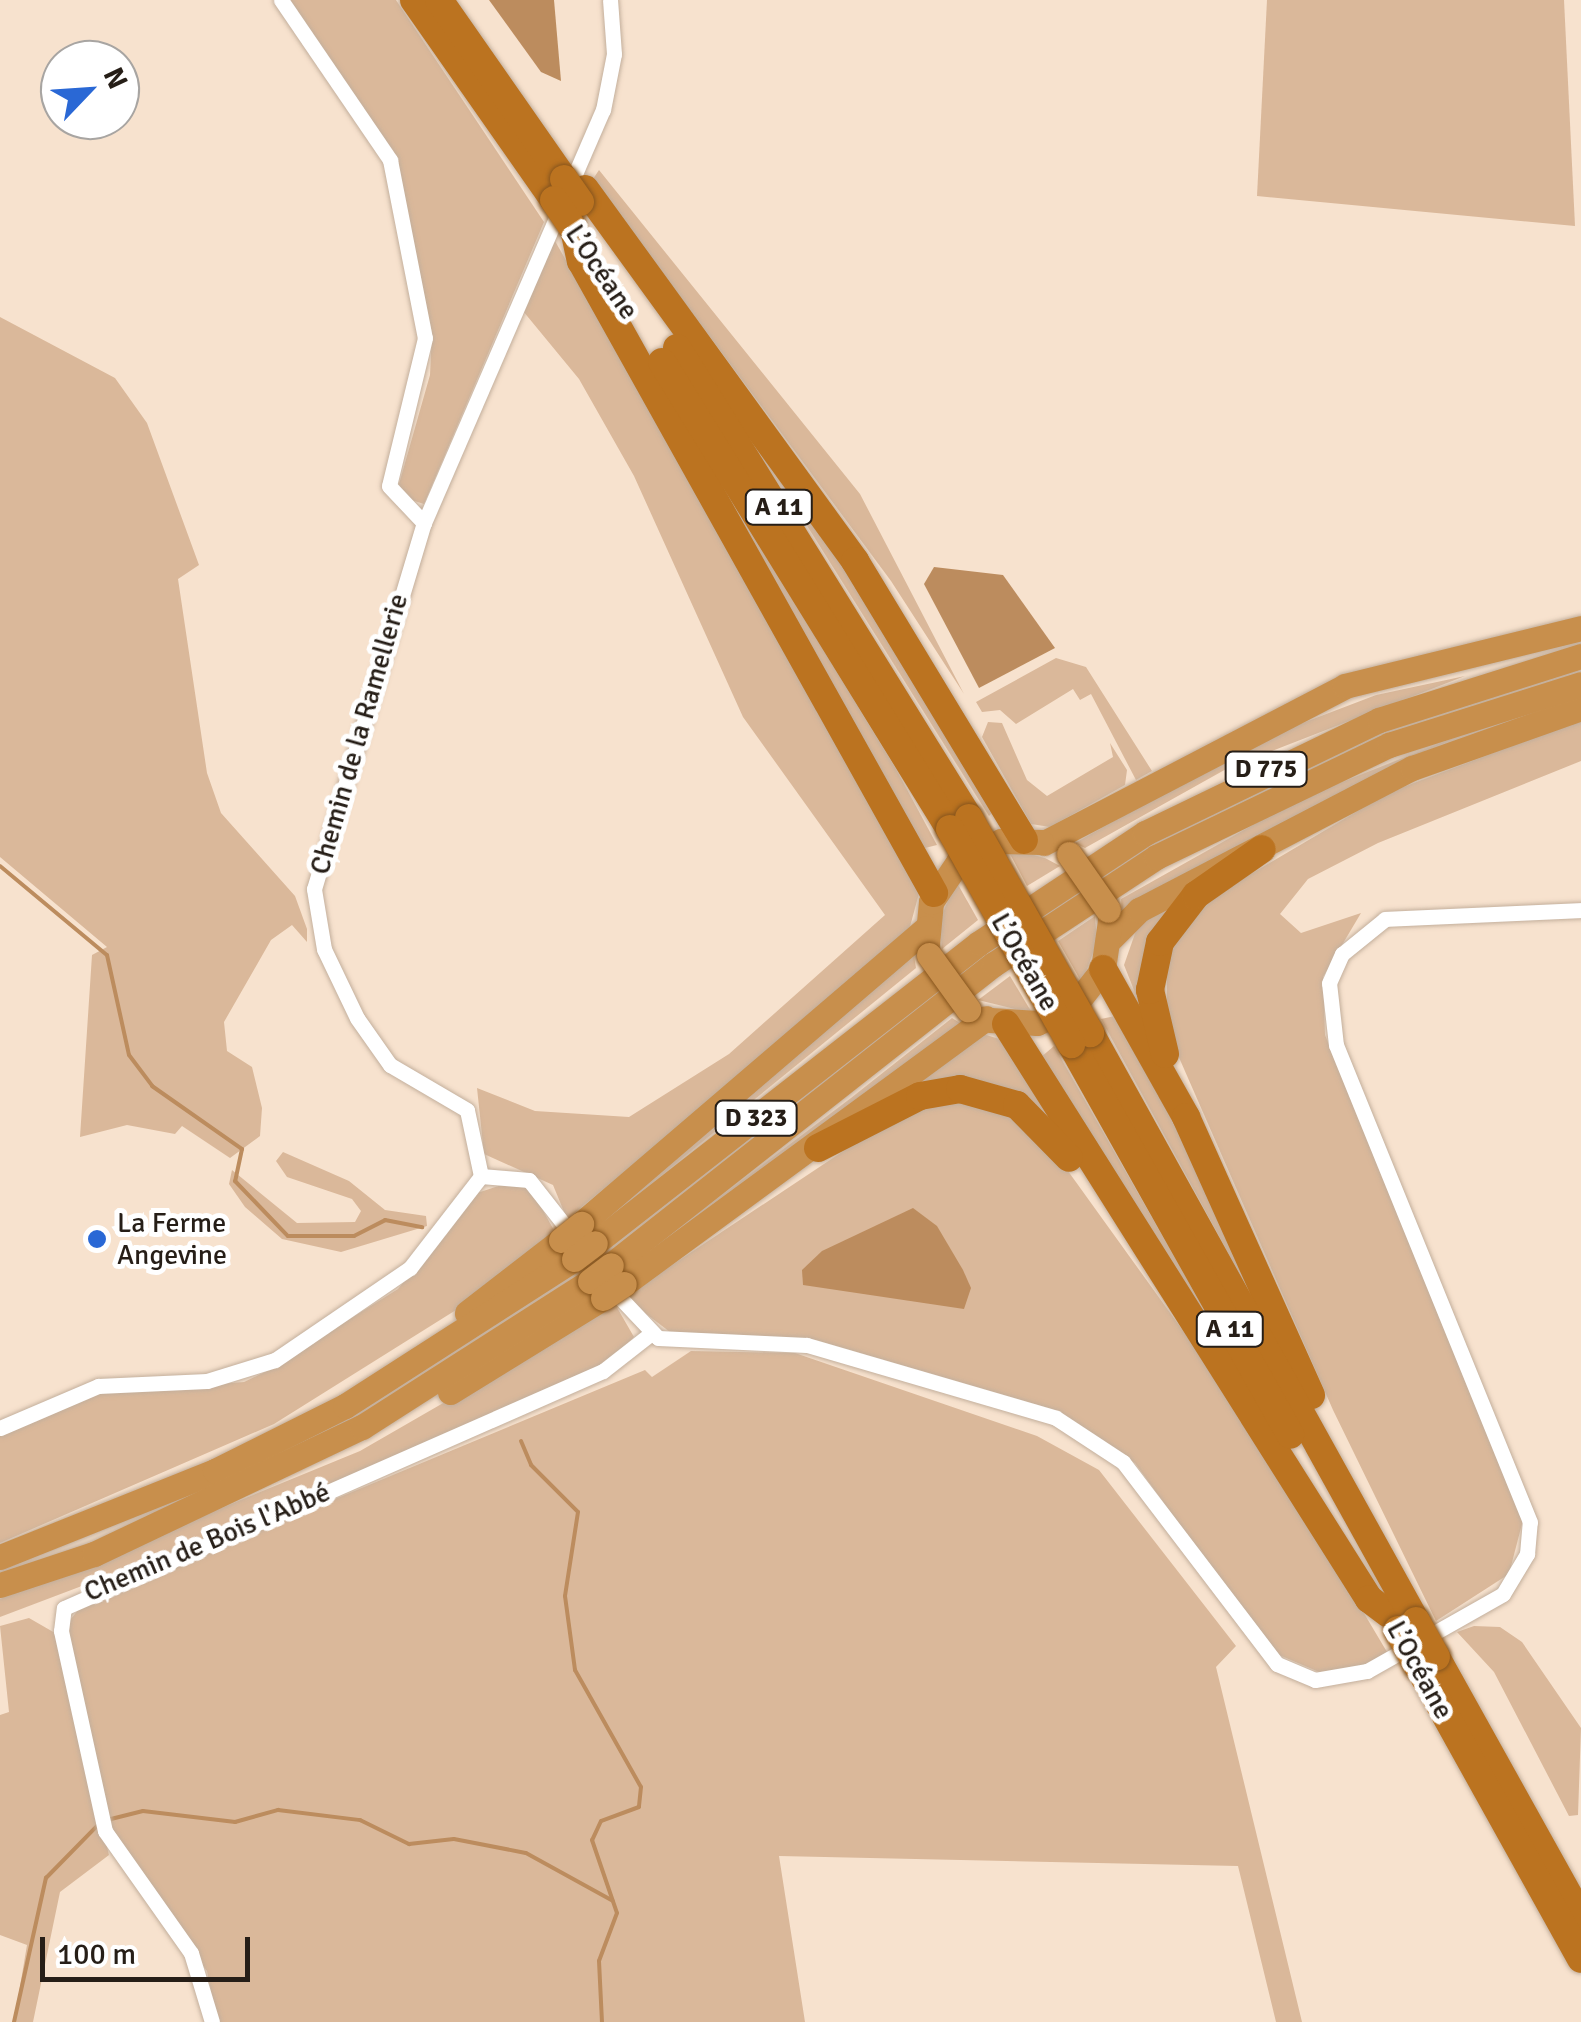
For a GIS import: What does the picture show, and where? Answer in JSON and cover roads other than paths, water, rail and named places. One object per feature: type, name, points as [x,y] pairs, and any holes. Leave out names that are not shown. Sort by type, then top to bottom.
[{"type":"highway","name":"L’Océane","points":[[414,0],[571,204]]},
{"type":"highway","name":"L’Océane","points":[[439,0],[960,824],[1386,1564],[1401,1622]]},
{"type":"highway","points":[[571,204],[855,560],[1034,841],[1068,854],[1108,910],[1111,938],[1103,969],[1067,1011],[986,1017],[818,1148]]},
{"type":"highway","points":[[571,204],[581,261],[934,893]]},
{"type":"highway","points":[[1401,1622],[1369,1599],[1132,1230],[986,1017],[929,955],[926,928],[934,893],[971,852],[1034,841],[1235,740],[1398,668],[1581,628]]},
{"type":"highway","points":[[1235,740],[1403,682],[1581,645]]},
{"type":"highway","name":"D 775","points":[[987,953],[1254,775],[1445,696],[1581,656]]},
{"type":"highway","name":"D 775","points":[[987,953],[1266,800],[1454,721],[1581,684]]},
{"type":"highway","points":[[1111,938],[1140,910],[1424,762],[1581,708]]},
{"type":"highway","points":[[1186,1117],[1152,1018],[1155,955],[1182,909],[1262,848]]},
{"type":"highway","points":[[578,1241],[926,928]]},
{"type":"highway","name":"D 323","points":[[0,1557],[215,1471],[344,1406],[987,953]]},
{"type":"highway","name":"D 323","points":[[0,1585],[111,1546],[362,1426],[607,1282],[987,953]]},
{"type":"highway","points":[[1103,969],[1186,1117],[1383,1536],[1386,1564]]},
{"type":"highway","name":"L’Océane","points":[[1081,1038],[1401,1622],[1581,1917]]},
{"type":"highway","points":[[607,1282],[818,1148],[920,1096],[980,1090],[1033,1116],[1132,1230]]},
{"type":"highway","name":"L’Océane","points":[[1427,1661],[1581,1958]]},
{"type":"street","points":[[281,0],[390,160],[425,338],[389,486],[424,523]]},
{"type":"street","name":"Chemin de la Ramellerie","points":[[482,1176],[467,1110],[390,1065],[357,1018],[324,949],[314,889],[424,523],[604,110],[614,54],[610,0]]},
{"type":"street","points":[[0,1428],[98,1386],[207,1381],[275,1360],[410,1268],[482,1176],[513,1173],[543,1193],[649,1334],[806,1345],[1056,1418],[1123,1462],[1277,1664],[1315,1680],[1367,1672],[1504,1594],[1527,1554],[1530,1522],[1336,1045],[1329,983],[1342,954],[1385,919],[1581,910]]},
{"type":"street","name":"Chemin de Bois l'Abbé","points":[[212,2022],[191,1953],[104,1831],[61,1631],[64,1608],[603,1371],[649,1334]]},
{"type":"waterway","points":[[0,866],[107,955],[129,1055],[152,1086],[242,1149],[235,1181],[288,1236],[354,1236],[385,1220],[422,1227]]},
{"type":"waterway","points":[[521,1441],[531,1465],[578,1512],[565,1596],[575,1670],[641,1787],[639,1807],[601,1821],[592,1840],[617,1913],[599,1961],[602,2022]]},
{"type":"waterway","points":[[107,1820],[143,1811],[235,1822],[278,1810],[360,1820],[409,1844],[454,1839],[526,1853],[613,1901]]},
{"type":"waterway","points":[[14,2022],[46,1878],[97,1826]]},
{"type":"place","name":"La Ferme Angevine","points":[[97,1239]]}]
